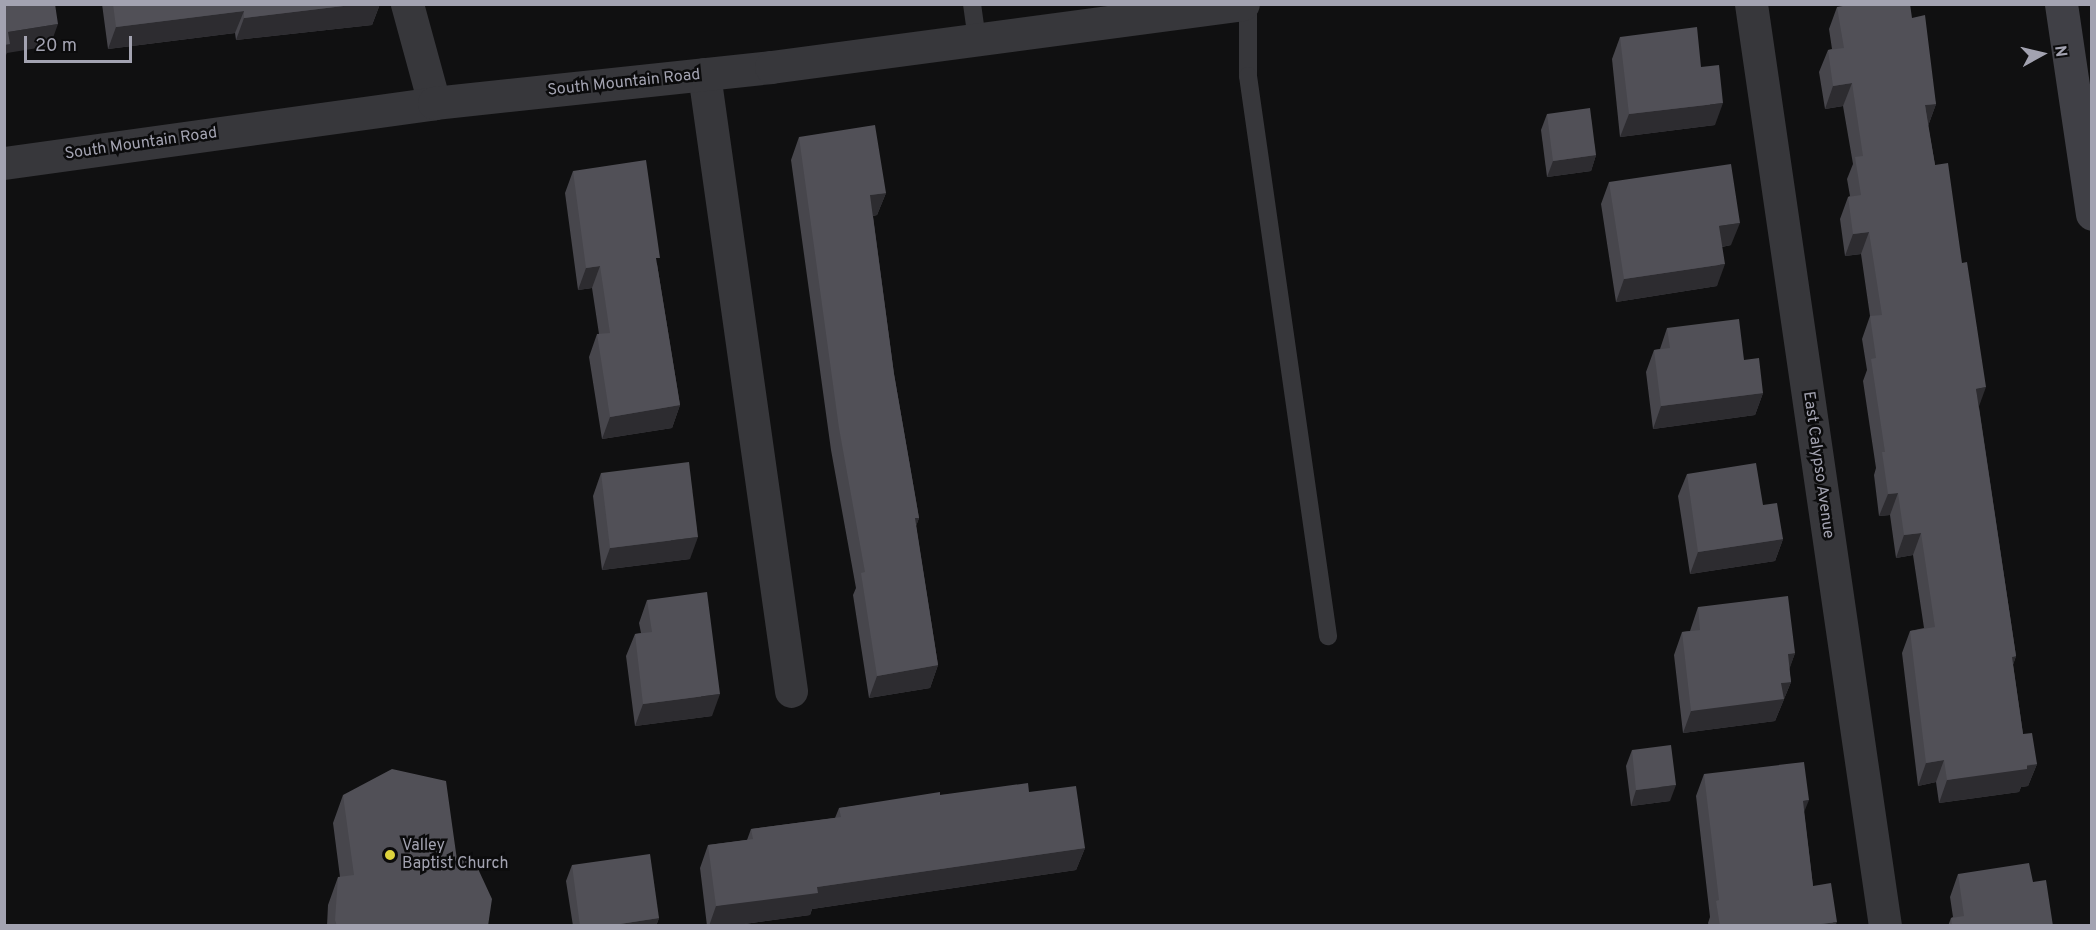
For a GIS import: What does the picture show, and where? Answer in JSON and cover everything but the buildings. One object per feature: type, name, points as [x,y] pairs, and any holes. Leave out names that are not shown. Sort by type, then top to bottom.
[{"type":"main road","points":[[2061,4],[2089,180],[2091,214]]},
{"type":"street","points":[[407,4],[434,103]]},
{"type":"street","name":"South Mountain Road","points":[[4,163],[434,103],[704,74],[1243,4]]},
{"type":"street","name":"East Calypso Avenue","points":[[1751,4],[1885,926]]},
{"type":"street","points":[[704,74],[791,691]]},
{"type":"lane","points":[[972,4],[977,40]]},
{"type":"lane","points":[[1248,4],[1248,76],[1329,636]]},
{"type":"place","name":"Valley Baptist Church","points":[[390,855]]}]
